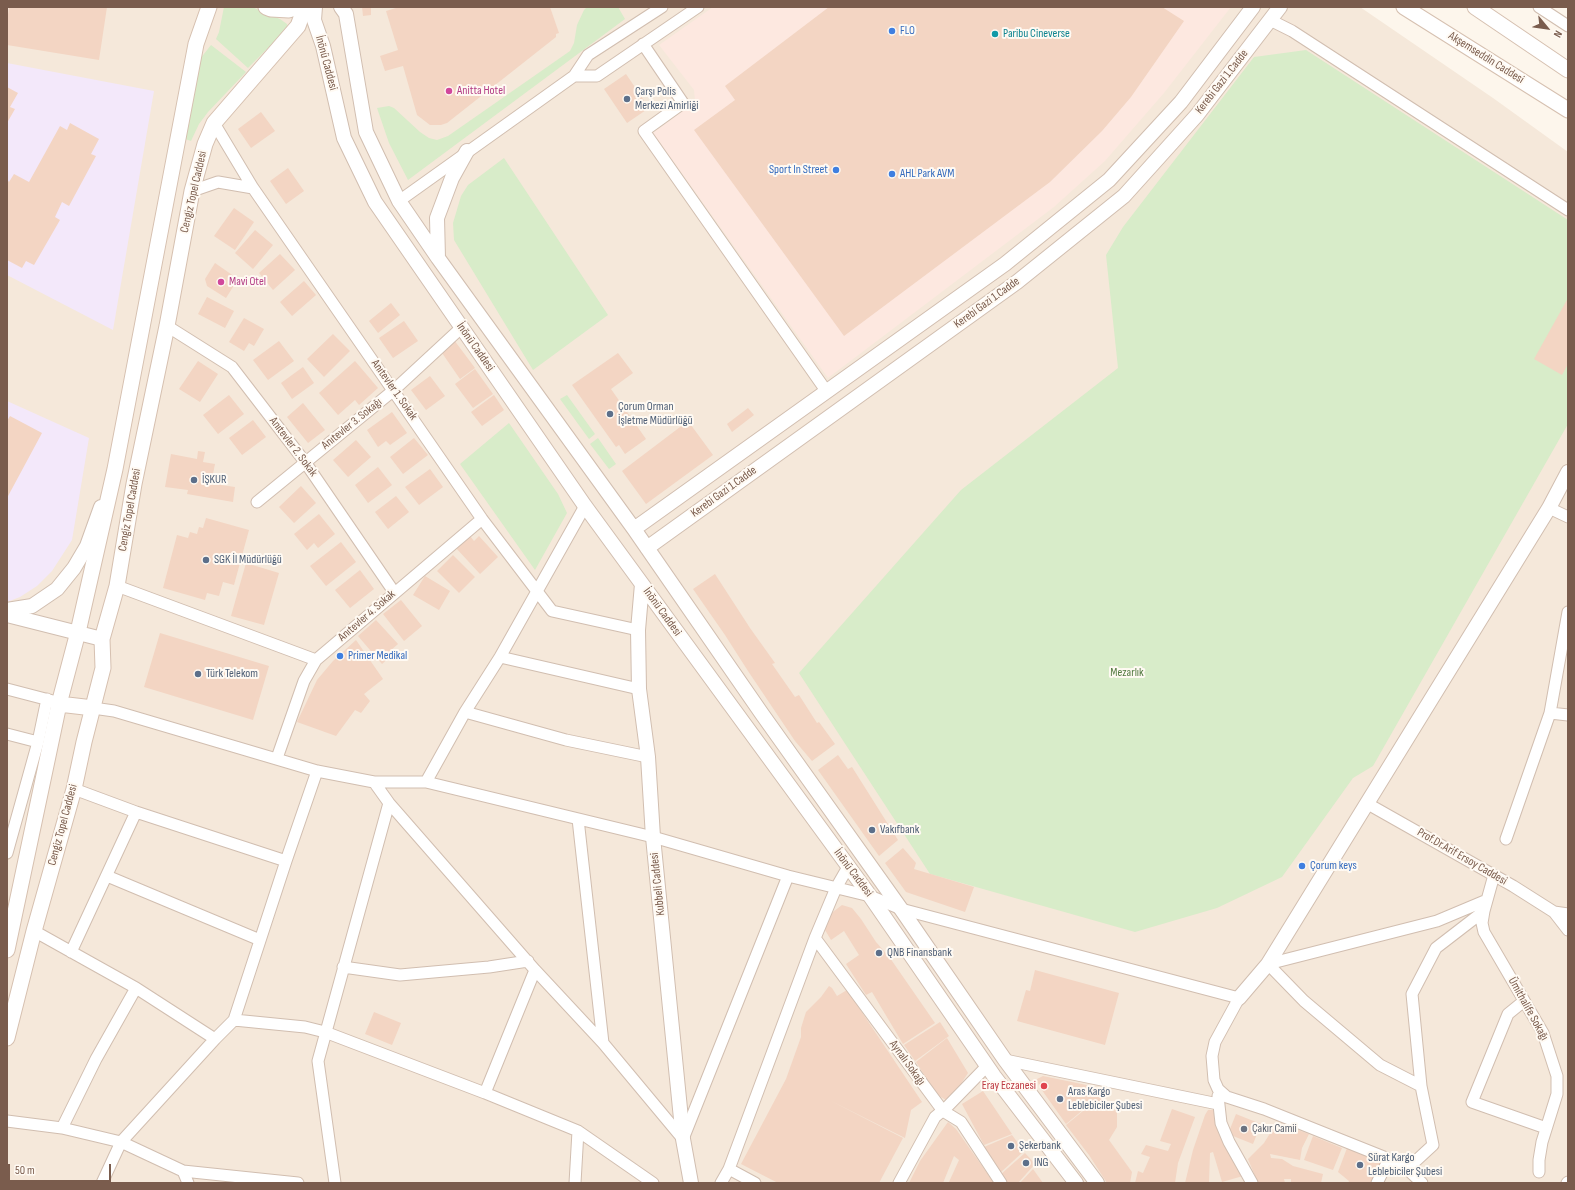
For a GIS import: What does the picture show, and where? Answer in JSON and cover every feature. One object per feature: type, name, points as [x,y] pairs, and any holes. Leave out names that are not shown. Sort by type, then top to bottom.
[{"type":"main road","name":"Cengiz Topel Caddesi","points":[[7,950],[53,702],[78,632],[115,469],[196,44],[209,7]]},
{"type":"main road","points":[[266,7],[271,9],[289,10],[298,7]]},
{"type":"main road","name":"Cengiz Topel Caddesi","points":[[7,1038],[34,931],[74,789],[103,668],[102,639],[117,586],[134,484],[167,326],[192,191],[205,144],[214,122],[298,26],[305,7]]},
{"type":"main road","name":"Akşemseddin Caddesi","points":[[1404,7],[1568,110]]},
{"type":"main road","points":[[1475,7],[1568,70]]},
{"type":"main road","points":[[53,702],[93,708]]},
{"type":"street","name":"İnönü Caddesi","points":[[314,7],[314,20],[323,46],[344,138],[374,202],[584,506],[870,896],[987,1066],[1076,1183]]},
{"type":"street","name":"İnönü Caddesi","points":[[341,7],[346,14],[366,132],[398,201],[634,529],[762,714],[901,908],[1005,1060],[1097,1183]]},
{"type":"street","points":[[398,201],[574,76],[588,55],[662,7]]},
{"type":"street","points":[[574,76],[597,76],[698,7]]},
{"type":"street","name":"Kerebi Gazi 1.Cadde","points":[[634,529],[1004,264],[1109,180],[1181,102],[1253,7]]},
{"type":"street","name":"Kerebi Gazi 1.Cadde","points":[[647,548],[1018,282],[1124,196],[1197,115],[1280,7]]},
{"type":"street","points":[[1539,7],[1568,26]]},
{"type":"street","points":[[1270,20],[1305,39],[1568,210]]},
{"type":"street","points":[[643,44],[683,103],[644,131],[839,410]]},
{"type":"street","name":"Anıtevler 1. Sokak","points":[[214,122],[253,188],[482,519],[552,611],[638,630]]},
{"type":"street","points":[[438,258],[437,218],[452,178],[467,151]]},
{"type":"street","points":[[192,191],[218,182],[253,188]]},
{"type":"street","name":"Anıtevler 2. Sokak","points":[[167,326],[232,367],[305,462],[394,592]]},
{"type":"street","name":"Anıtevler 3. Sokağı","points":[[257,502],[394,390],[461,328]]},
{"type":"street","points":[[7,610],[32,606],[57,589],[74,568],[87,546],[115,469]]},
{"type":"street","points":[[1252,1183],[1229,1142],[1221,1123],[1218,1104],[1218,1089],[1214,1080],[1212,1056],[1215,1042],[1239,998],[1268,964],[1368,804],[1549,508],[1568,472]]},
{"type":"street","points":[[426,782],[465,712],[500,657],[584,506]]},
{"type":"street","points":[[1549,508],[1568,517]]},
{"type":"street","name":"Anıtevler 4. Sokak","points":[[277,758],[304,681],[316,660],[394,592],[482,519]]},
{"type":"street","name":"Kubbeli Caddesi","points":[[642,584],[638,630],[639,689],[648,757],[654,837],[683,1139],[691,1183]]},
{"type":"street","points":[[117,586],[316,660]]},
{"type":"street","points":[[1506,839],[1550,713],[1568,612]]},
{"type":"street","points":[[7,615],[102,639]]},
{"type":"street","points":[[500,657],[639,689]]},
{"type":"street","points":[[7,689],[53,702],[12,816],[7,853]]},
{"type":"street","points":[[93,708],[114,711],[317,771],[374,782],[426,782],[654,837],[788,876],[870,896],[901,908],[1239,998]]},
{"type":"street","points":[[465,712],[566,740],[648,757]]},
{"type":"street","points":[[1550,713],[1568,716]]},
{"type":"street","points":[[7,734],[38,742]]},
{"type":"street","points":[[102,1183],[121,1142],[214,1039],[234,1020],[317,771]]},
{"type":"street","points":[[374,782],[389,803],[535,970],[602,1042],[683,1139],[788,876]]},
{"type":"street","points":[[74,789],[136,812],[286,861]]},
{"type":"street","points":[[335,1183],[318,1061],[389,803]]},
{"type":"street","name":"Prof.Dr.Arif Ersoy Caddesi","points":[[1368,804],[1494,875],[1554,912],[1568,930]]},
{"type":"street","points":[[71,952],[136,812]]},
{"type":"street","points":[[578,819],[602,1042]]},
{"type":"street","points":[[721,1183],[729,1169],[815,938],[836,888],[848,867]]},
{"type":"street","name":"Ümithalife Sokağı","points":[[1494,875],[1485,906],[1482,923],[1484,932],[1543,1033],[1557,1076],[1557,1094],[1546,1128],[1539,1160],[1539,1172]]},
{"type":"street","points":[[107,876],[260,940]]},
{"type":"street","points":[[1268,964],[1437,921],[1485,906]]},
{"type":"street","points":[[1407,1169],[1433,1145],[1421,1086],[1412,994],[1436,948],[1485,906]]},
{"type":"street","name":"Prof.Dr.Arif Ersoy Caddesi","points":[[1554,912],[1568,914]]},
{"type":"street","points":[[34,931],[136,988],[214,1039]]},
{"type":"street","name":"Aynalı Sokağı","points":[[815,938],[943,1111],[961,1122],[1001,1183]]},
{"type":"street","points":[[343,967],[400,975],[489,967],[528,961]]},
{"type":"street","points":[[1268,964],[1304,1002],[1380,1065],[1421,1086]]},
{"type":"street","points":[[485,1093],[535,970]]},
{"type":"street","points":[[62,1128],[96,1059],[136,988]]},
{"type":"street","points":[[1524,1001],[1508,1014],[1472,1102],[1546,1128]]},
{"type":"street","points":[[234,1020],[305,1027],[325,1032],[485,1093],[578,1131],[653,1183]]},
{"type":"street","points":[[1005,1060],[1218,1104]]},
{"type":"street","points":[[899,1183],[935,1117],[943,1111],[987,1066]]},
{"type":"street","points":[[1218,1089],[1227,1097],[1264,1109],[1389,1159],[1407,1169],[1422,1183]]},
{"type":"street","points":[[7,1121],[62,1128],[121,1142],[183,1172],[298,1183]]},
{"type":"street","points":[[575,1183],[578,1131]]},
{"type":"street","points":[[1377,1183],[1389,1159]]},
{"type":"street","points":[[729,1169],[755,1183]]},
{"type":"street","points":[[183,1172],[188,1183]]},
{"type":"shaded area","points":[[7,7],[1360,7],[1493,98],[1568,152],[1568,1183],[7,1183]]},
{"type":"shaded area","name":"AHL Park AVM","points":[[713,7],[1231,7],[1164,93],[1105,161],[1054,207],[828,378],[653,133],[691,105],[695,100],[694,90],[659,45]]},
{"type":"shaded area","points":[[7,63],[154,91],[113,330],[7,275]]},
{"type":"shaded area","points":[[7,401],[89,438],[72,540],[52,571],[37,586],[20,597],[7,602]]},
{"type":"green space","points":[[224,7],[252,7],[280,19],[287,24],[288,28],[248,68],[216,39],[219,32]]},
{"type":"green space","points":[[587,7],[618,7],[625,19],[408,180],[389,143],[377,108],[389,106],[394,108],[420,132],[429,138],[437,140],[448,136],[570,51],[574,43],[577,25]]},
{"type":"green space","points":[[211,45],[246,72],[208,112],[199,124],[191,141],[185,139],[200,59]]},
{"type":"green space","name":"Mezarlık","points":[[1306,50],[1568,220],[1568,424],[1373,766],[1353,778],[1282,877],[1217,908],[1135,932],[930,874],[799,673],[961,490],[1118,368],[1106,255],[1123,227],[1254,57]]},
{"type":"green space","points":[[504,158],[608,315],[533,370],[454,240],[453,223],[461,196],[468,185]]},
{"type":"green space","points":[[567,395],[595,434],[589,439],[560,399]]},
{"type":"green space","points":[[509,423],[558,494],[567,513],[535,570],[460,464]]},
{"type":"green space","points":[[598,438],[616,464],[609,469],[590,444]]},
{"type":"building","points":[[9,7],[107,7],[99,60],[7,45],[7,22]]},
{"type":"building","points":[[362,7],[371,7],[371,15],[363,16]]},
{"type":"building","name":"Anitta Hotel","points":[[399,7],[550,7],[559,33],[556,34],[556,37],[447,123],[441,125],[430,125],[417,115],[403,66],[385,71],[380,56],[398,50],[386,11]]},
{"type":"building","name":"AHL Park AVM","points":[[829,7],[1162,7],[1184,21],[1131,97],[1102,131],[1050,182],[844,336],[694,130],[735,100],[725,86]]},
{"type":"building","name":"Çarşı Polis Merkezi Amirliği","points":[[626,74],[649,108],[627,123],[604,89]]},
{"type":"building","points":[[7,87],[18,93],[10,107],[15,109],[7,123]]},
{"type":"building","points":[[261,112],[275,131],[251,148],[238,129]]},
{"type":"building","points":[[70,123],[99,139],[91,154],[96,156],[69,206],[62,202],[55,217],[60,220],[34,265],[26,261],[22,268],[7,260],[7,179],[9,182],[14,174],[29,182],[60,126],[67,130]]},
{"type":"building","points":[[288,168],[304,191],[286,204],[270,181]]},
{"type":"building","points":[[234,208],[254,222],[235,250],[214,236]]},
{"type":"building","points":[[255,230],[273,245],[253,269],[235,253]]},
{"type":"building","points":[[280,254],[295,270],[273,290],[259,273]]},
{"type":"building","name":"Mavi Otel","points":[[215,263],[238,279],[226,298],[207,286],[205,279]]},
{"type":"building","points":[[304,281],[316,295],[292,316],[280,302]]},
{"type":"building","points":[[207,297],[234,311],[225,328],[198,314]]},
{"type":"building","points":[[1568,298],[1568,364],[1562,375],[1534,359]]},
{"type":"building","points":[[391,303],[400,315],[378,333],[369,321]]},
{"type":"building","points":[[244,318],[264,329],[254,346],[249,343],[244,351],[229,342]]},
{"type":"building","points":[[404,321],[418,341],[393,358],[379,338]]},
{"type":"building","points":[[333,334],[350,351],[324,377],[307,359]]},
{"type":"building","points":[[454,340],[475,368],[460,379],[440,350]]},
{"type":"building","points":[[279,341],[294,361],[268,380],[253,360]]},
{"type":"building","name":"Çorum Orman İşletme Müdürlüğü","points":[[618,353],[633,373],[611,389],[646,439],[625,454],[619,445],[616,447],[572,385]]},
{"type":"building","points":[[198,361],[218,374],[200,402],[179,389]]},
{"type":"building","points":[[355,361],[378,388],[359,405],[355,400],[338,415],[319,393]]},
{"type":"building","points":[[303,367],[314,383],[292,399],[281,383]]},
{"type":"building","points":[[475,369],[493,394],[473,408],[455,384]]},
{"type":"building","points":[[430,376],[445,396],[426,410],[411,390]]},
{"type":"building","points":[[229,395],[244,414],[218,434],[203,415]]},
{"type":"building","points":[[494,395],[504,410],[482,426],[471,412]]},
{"type":"building","points":[[303,403],[325,430],[308,443],[287,417]]},
{"type":"building","points":[[748,408],[754,415],[732,432],[727,424]]},
{"type":"building","points":[[392,412],[407,433],[390,445],[386,441],[378,447],[367,430]]},
{"type":"building","points":[[10,416],[42,433],[7,498],[7,421]]},
{"type":"building","points":[[253,420],[266,437],[242,455],[229,438]]},
{"type":"building","points":[[688,421],[713,455],[646,504],[622,471]]},
{"type":"building","points":[[414,438],[428,455],[403,474],[390,457]]},
{"type":"building","points":[[356,440],[371,457],[348,477],[333,460]]},
{"type":"building","name":"İŞKUR","points":[[198,451],[205,452],[203,462],[215,464],[213,474],[223,475],[221,485],[235,487],[233,502],[187,494],[188,490],[165,487],[171,454],[197,459]]},
{"type":"building","points":[[378,467],[392,485],[368,503],[355,485]]},
{"type":"building","points":[[430,469],[443,487],[419,505],[405,487]]},
{"type":"building","points":[[301,486],[316,503],[294,523],[279,507]]},
{"type":"building","points":[[396,496],[409,512],[388,529],[375,512]]},
{"type":"building","points":[[319,514],[335,534],[318,548],[314,543],[307,550],[294,534]]},
{"type":"building","name":"SGK İl Müdürlüğü","points":[[206,518],[249,530],[234,585],[223,582],[219,596],[207,593],[205,600],[163,588],[177,535],[188,538],[190,532],[197,534],[199,527],[203,528]]},
{"type":"building","points":[[470,536],[474,541],[479,536],[498,557],[480,574],[456,548]]},
{"type":"building","points":[[341,542],[356,562],[326,586],[310,566]]},
{"type":"building","points":[[453,555],[475,577],[459,593],[437,571]]},
{"type":"building","points":[[246,563],[279,573],[264,625],[231,616]]},
{"type":"building","points":[[360,570],[374,589],[350,608],[335,590]]},
{"type":"building","points":[[715,574],[775,663],[772,664],[795,697],[799,695],[817,723],[819,722],[835,744],[812,761],[795,741],[693,589]]},
{"type":"building","points":[[425,576],[450,591],[439,610],[413,595]]},
{"type":"building","points":[[401,600],[422,626],[404,641],[383,614]]},
{"type":"building","points":[[376,620],[398,644],[390,651],[393,654],[382,664],[358,636]]},
{"type":"building","points":[[160,633],[269,666],[253,720],[144,687]]},
{"type":"building","points":[[356,640],[383,679],[364,694],[370,701],[361,713],[355,710],[336,736],[297,722],[317,680],[333,661]]},
{"type":"building","points":[[838,755],[848,769],[852,767],[898,840],[879,856],[818,770]]},
{"type":"building","points":[[903,848],[916,863],[914,869],[974,887],[965,912],[906,892],[885,863]]},
{"type":"building","points":[[842,905],[852,908],[861,919],[935,1023],[903,1044],[872,992],[866,995],[846,964],[859,955],[844,931],[831,940],[825,930],[829,915]]},
{"type":"building","points":[[1035,970],[1119,993],[1105,1045],[1017,1021],[1026,990],[1030,991]]},
{"type":"building","points":[[829,986],[837,996],[847,990],[922,1102],[911,1110],[905,1138],[831,1101],[903,1138],[879,1183],[778,1183],[741,1164],[786,1079],[801,1037],[801,1028],[806,1012],[821,997]]},
{"type":"building","points":[[374,1012],[401,1023],[392,1045],[365,1034]]},
{"type":"building","points":[[940,1022],[949,1036],[915,1061],[904,1045]]},
{"type":"building","points":[[947,1038],[968,1073],[949,1102],[933,1092],[932,1087],[916,1062]]},
{"type":"building","points":[[1043,1076],[1106,1089],[1103,1105],[1089,1105],[1066,1124],[1039,1086],[1037,1079]]},
{"type":"building","points":[[983,1091],[1012,1134],[984,1145],[962,1104]]},
{"type":"building","points":[[1089,1106],[1108,1106],[1110,1111],[1117,1110],[1117,1127],[1109,1140],[1132,1172],[1130,1183],[1107,1183],[1089,1155],[1066,1125]]},
{"type":"building","points":[[1172,1109],[1195,1117],[1178,1163],[1175,1183],[1135,1183],[1138,1171],[1143,1173],[1150,1157],[1141,1154],[1146,1145],[1168,1151],[1171,1144],[1160,1141]]},
{"type":"building","points":[[1208,1110],[1215,1110],[1243,1176],[1222,1182],[1213,1152],[1210,1153],[1209,1183],[1185,1183],[1193,1150]]},
{"type":"building","name":"Çakır Camii","points":[[1236,1114],[1261,1124],[1253,1144],[1228,1134]]},
{"type":"building","points":[[948,1122],[956,1129],[994,1183],[949,1182],[959,1160],[954,1156],[943,1183],[909,1183],[920,1161]]},
{"type":"building","points":[[1277,1122],[1309,1134],[1302,1148],[1300,1160],[1270,1154],[1271,1158],[1282,1159],[1293,1166],[1323,1174],[1321,1183],[1297,1183],[1291,1182],[1291,1179],[1284,1179],[1285,1183],[1258,1183],[1248,1159],[1264,1143]]},
{"type":"building","points":[[1012,1135],[1024,1151],[1000,1173],[984,1147]]},
{"type":"building","points":[[1313,1136],[1342,1148],[1333,1170],[1304,1160]]},
{"type":"building","points":[[1347,1148],[1382,1162],[1370,1183],[1348,1183],[1349,1181],[1338,1172]]},
{"type":"building","points":[[1025,1153],[1035,1164],[1018,1183],[1006,1183],[1000,1175]]},
{"type":"building","points":[[1033,1169],[1043,1183],[1020,1183]]},
{"type":"place","name":"FLO","points":[[892,31]]},
{"type":"place","name":"Paribu Cineverse","points":[[995,34]]},
{"type":"place","name":"Anitta Hotel","points":[[449,91]]},
{"type":"place","name":"Çarşı Polis Merkezi Amirliği","points":[[627,99]]},
{"type":"place","name":"Sport In Street","points":[[836,170]]},
{"type":"place","name":"AHL Park AVM","points":[[892,174]]},
{"type":"place","name":"Mavi Otel","points":[[221,282]]},
{"type":"place","name":"Çorum Orman İşletme Müdürlüğü","points":[[610,414]]},
{"type":"place","name":"İŞKUR","points":[[194,480]]},
{"type":"place","name":"SGK İl Müdürlüğü","points":[[206,560]]},
{"type":"place","name":"Primer Medikal","points":[[340,656]]},
{"type":"place","name":"Türk Telekom","points":[[198,674]]},
{"type":"place","name":"Vakıfbank","points":[[872,830]]},
{"type":"place","name":"Çorum keys","points":[[1302,866]]},
{"type":"place","name":"QNB Finansbank","points":[[879,953]]},
{"type":"place","name":"Eray Eczanesi","points":[[1044,1086]]},
{"type":"place","name":"Aras Kargo Leblebiciler Şubesi","points":[[1060,1099]]},
{"type":"place","name":"Çakır Camii","points":[[1244,1129]]},
{"type":"place","name":"Şekerbank","points":[[1011,1146]]},
{"type":"place","name":"ING","points":[[1026,1163]]},
{"type":"place","name":"Sürat Kargo Leblebiciler Şubesi","points":[[1360,1165]]}]
